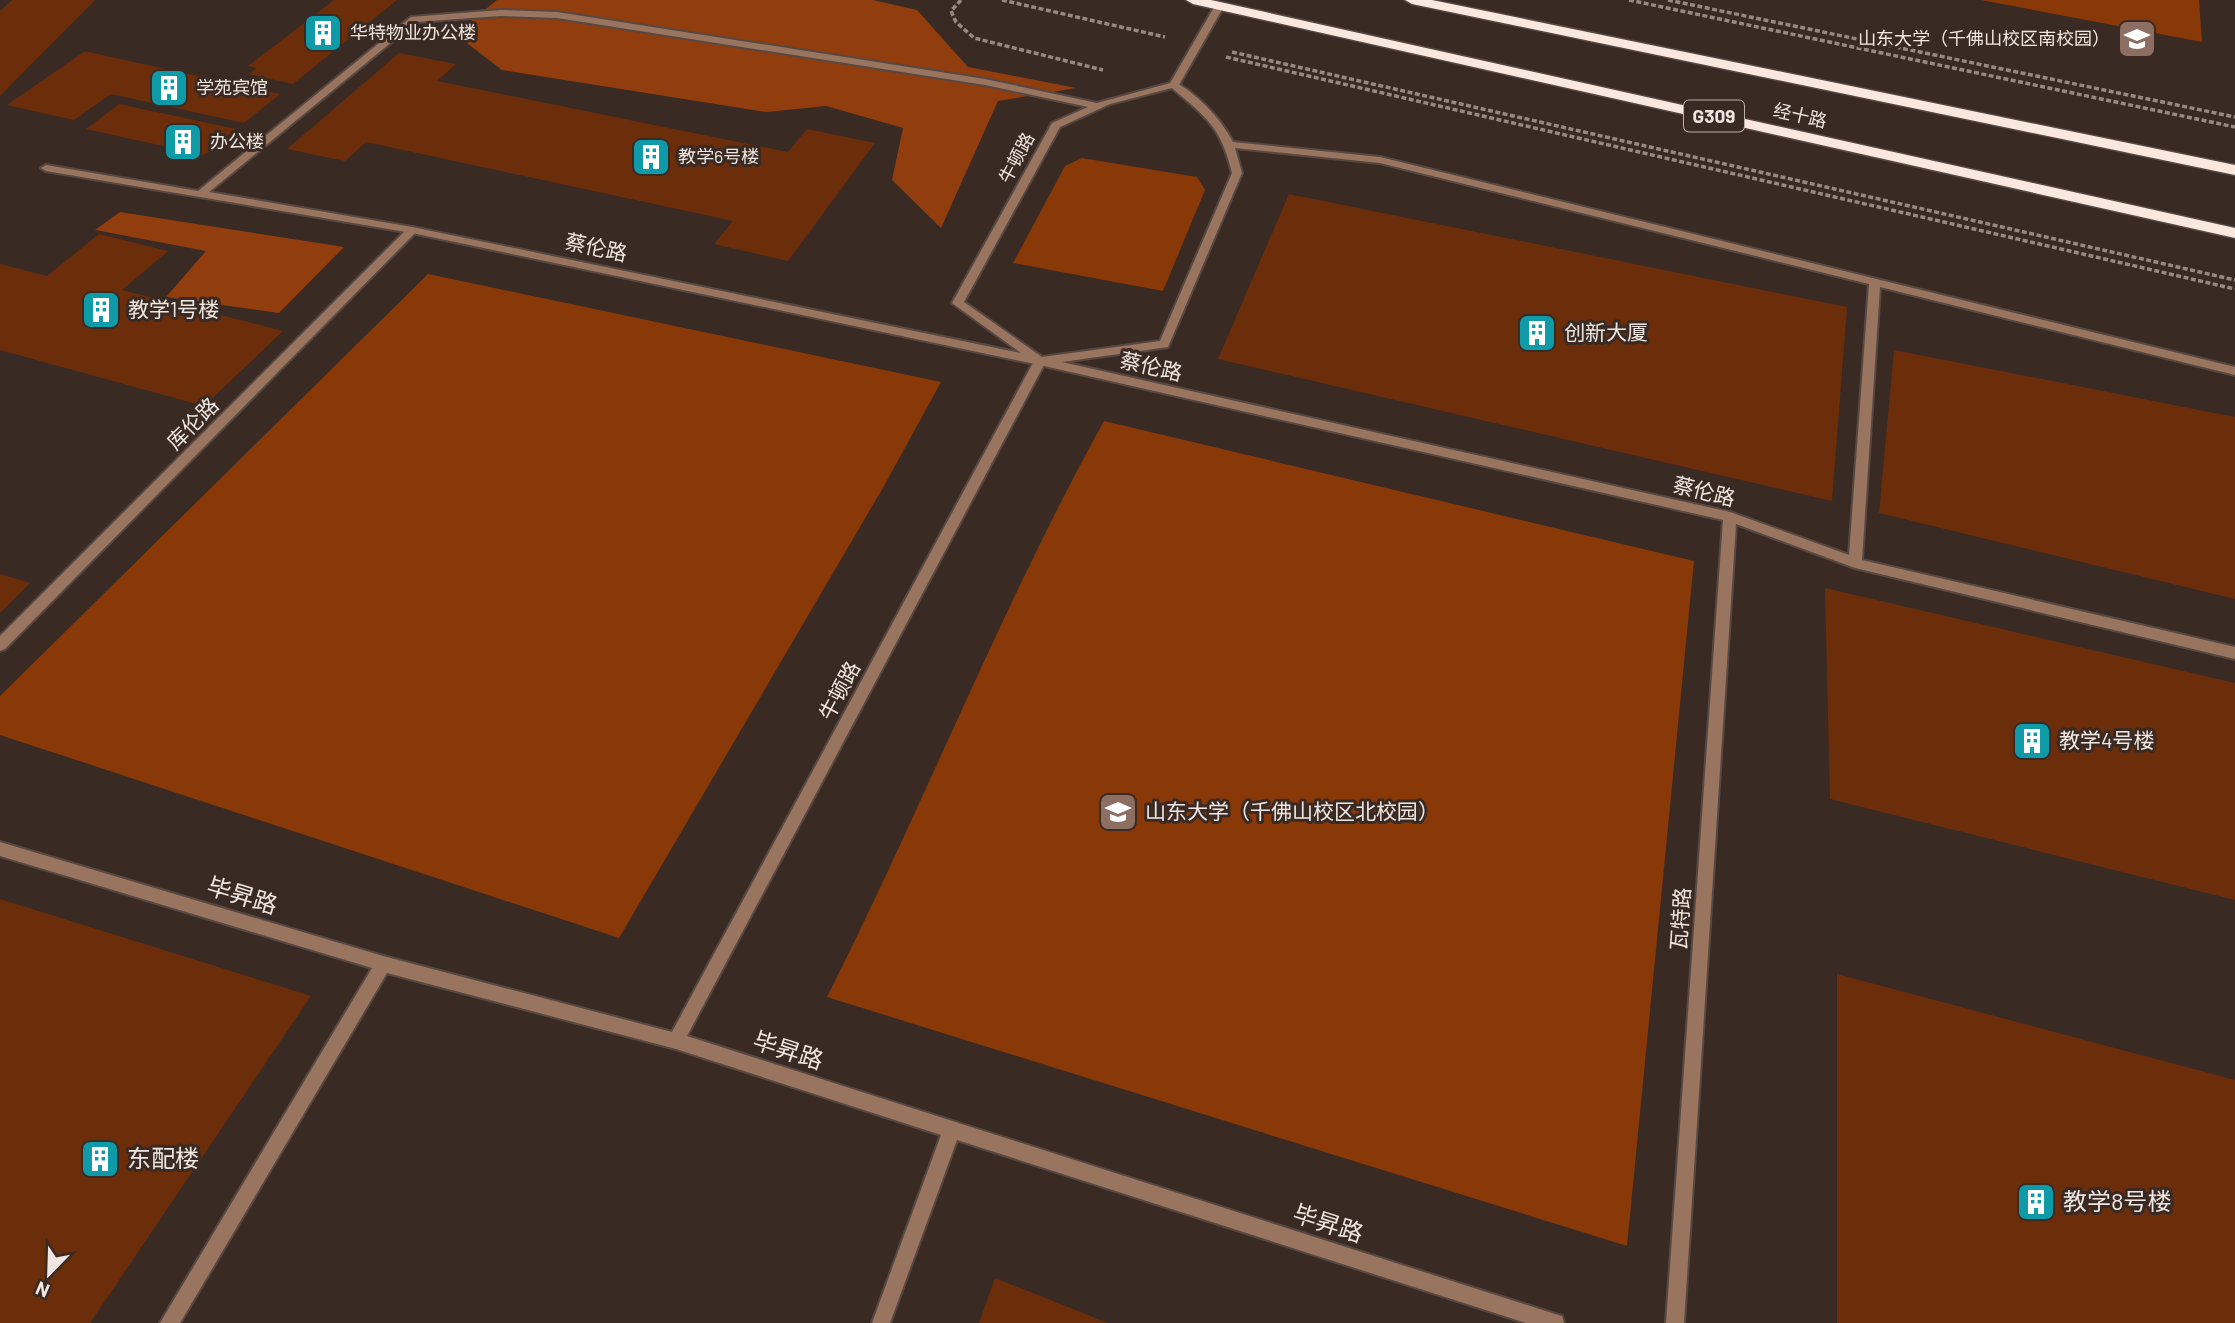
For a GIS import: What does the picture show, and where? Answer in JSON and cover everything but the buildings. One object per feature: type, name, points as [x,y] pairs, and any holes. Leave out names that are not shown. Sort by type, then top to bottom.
[{"type":"highway","name":"经十路","points":[[1193,0],[2235,233]]},
{"type":"highway","name":"经十路","points":[[1412,0],[2235,170]]},
{"type":"street","points":[[1040,361],[1164,344],[1237,173],[1231,145],[1222,127],[1174,85],[1219,6]]},
{"type":"street","points":[[199,195],[414,19],[500,13],[557,15],[985,82],[1098,106]]},
{"type":"street","name":"牛顿路","points":[[676,1041],[1040,361],[958,303],[1056,125],[1098,106],[1174,85]]},
{"type":"street","points":[[1231,145],[1380,160],[2235,371]]},
{"type":"street","name":"蔡伦路","points":[[46,167],[412,230],[1040,361],[1730,517],[1855,563],[2235,653]]},
{"type":"street","name":"库伦路","points":[[0,645],[412,230]]},
{"type":"street","points":[[1855,563],[1875,283]]},
{"type":"street","name":"瓦特路","points":[[1675,1323],[1730,517]]},
{"type":"street","name":"毕昇路","points":[[0,849],[383,964],[676,1041],[1555,1323]]},
{"type":"street","points":[[169,1323],[383,964]]},
{"type":"street","points":[[881,1323],[952,1129]]},
{"type":"path","points":[[961,0],[951,11],[956,22],[974,38],[1109,71]]},
{"type":"path","points":[[1002,0],[2235,289]]},
{"type":"path","points":[[1629,0],[2235,127]]},
{"type":"path","points":[[1668,0],[2235,117]]},
{"type":"path","points":[[1196,47],[2235,280]]},
{"type":"shaded area","points":[[497,0],[873,0],[917,10],[968,67],[1076,88],[998,101],[941,228],[892,180],[903,128],[826,106],[766,112],[502,70],[455,34]]},
{"type":"shaded area","points":[[1981,0],[2199,0],[2202,42]]},
{"type":"shaded area","points":[[1082,158],[1197,177],[1205,190],[1163,291],[1013,263],[1065,166]]},
{"type":"shaded area","points":[[120,212],[344,247],[279,313],[166,297],[206,251],[95,230]]},
{"type":"shaded area","points":[[428,274],[941,382],[884,486],[619,938],[0,735],[0,696]]},
{"type":"shaded area","points":[[1104,421],[1694,561],[1627,1246],[827,997],[996,635],[1066,491]]},
{"type":"place","name":"华特物业办公楼","points":[[323,33]]},
{"type":"place","name":"山东大学（千佛山校区南校园）","points":[[2137,39]]},
{"type":"place","name":"学苑宾馆","points":[[169,88]]},
{"type":"place","name":"办公楼","points":[[183,142]]},
{"type":"place","name":"教学6号楼","points":[[651,157]]},
{"type":"place","name":"教学1号楼","points":[[101,310]]},
{"type":"place","name":"创新大厦","points":[[1537,333]]},
{"type":"place","name":"教学4号楼","points":[[2032,741]]},
{"type":"place","name":"山东大学（千佛山校区北校园）","points":[[1118,812]]},
{"type":"place","name":"东配楼","points":[[100,1159]]},
{"type":"place","name":"教学8号楼","points":[[2036,1202]]}]
